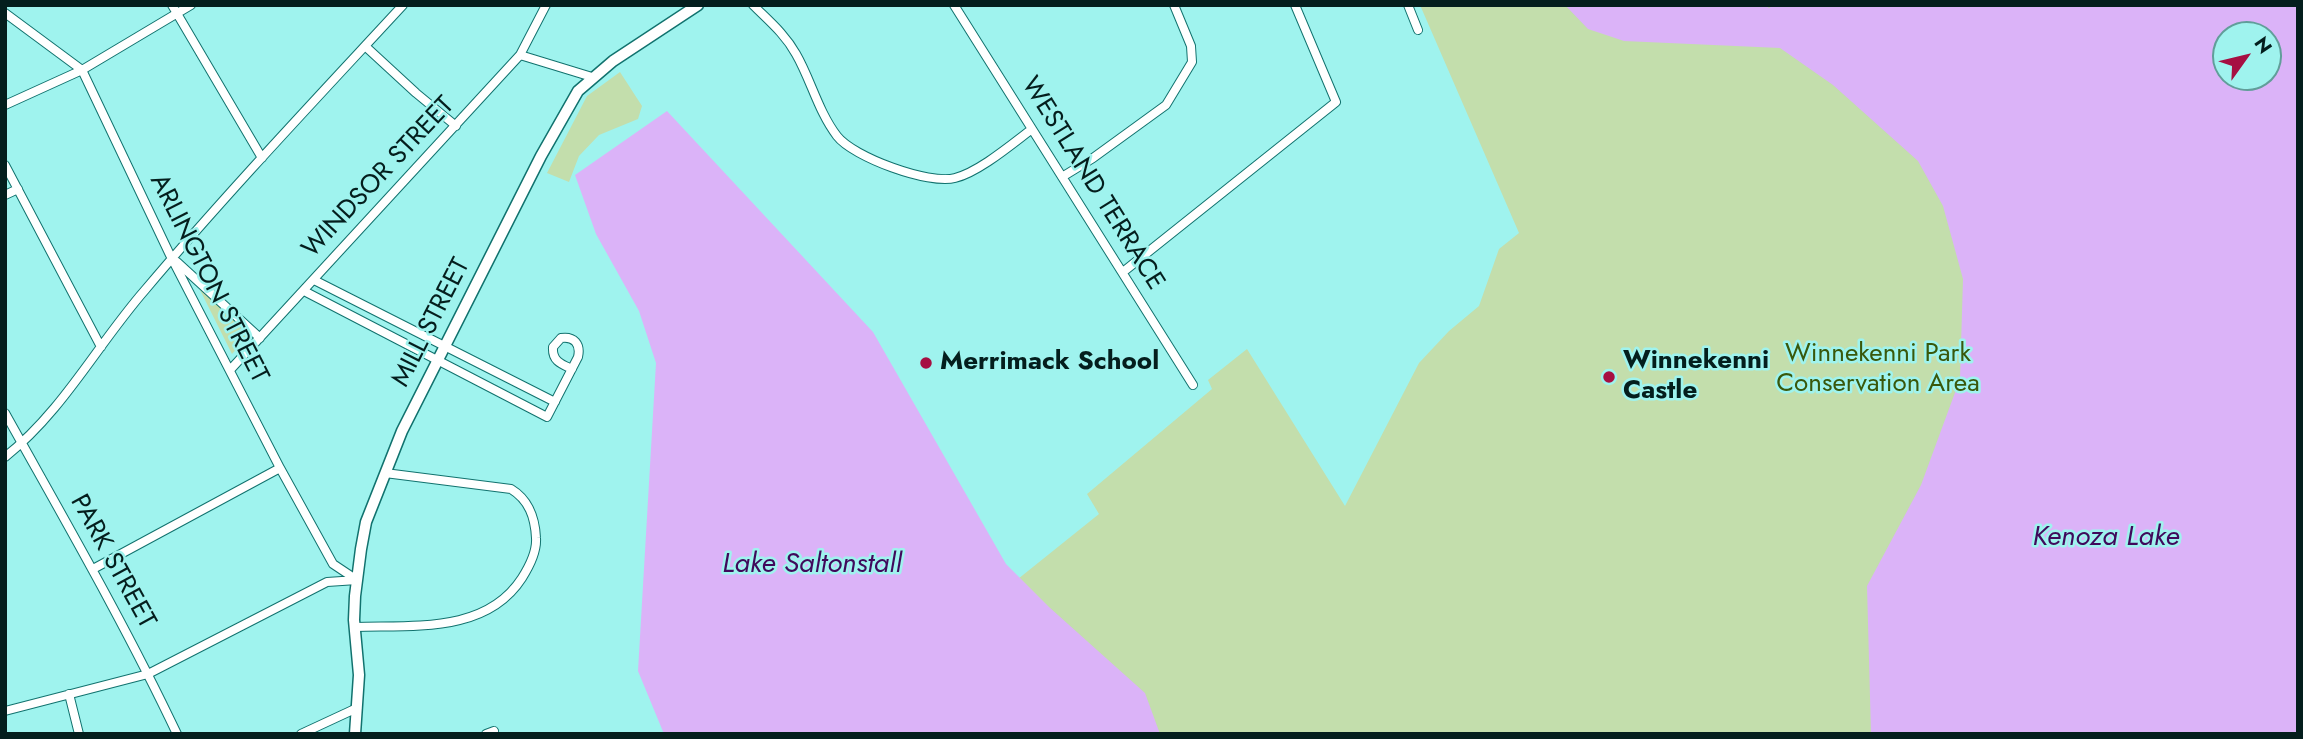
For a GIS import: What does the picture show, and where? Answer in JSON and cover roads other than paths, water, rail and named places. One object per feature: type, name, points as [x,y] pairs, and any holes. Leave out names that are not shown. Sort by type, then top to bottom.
[{"type":"main road","name":"MILL STREET","points":[[355,734],[359,675],[355,627],[357,580],[366,522],[402,431],[560,120],[578,91],[613,61],[698,5]]},
{"type":"street","points":[[5,105],[82,70],[175,9],[191,5]]},
{"type":"street","points":[[5,457],[54,410],[142,292],[403,5]]},
{"type":"street","name":"WINDSOR STREET","points":[[230,370],[520,55],[546,5]]},
{"type":"street","points":[[753,5],[788,42],[830,126],[839,138],[866,158],[927,177],[955,178],[990,160],[1032,129]]},
{"type":"street","name":"WESTLAND TERRACE","points":[[954,5],[1193,385]]},
{"type":"street","points":[[1062,177],[1166,105],[1192,62],[1191,46],[1174,5]]},
{"type":"street","points":[[1123,272],[1336,102],[1295,5]]},
{"type":"street","points":[[1408,5],[1418,30]]},
{"type":"street","points":[[175,9],[262,158]]},
{"type":"street","name":"ARLINGTON STREET","points":[[5,13],[82,70],[172,258],[280,468],[333,564],[357,580]]},
{"type":"street","points":[[365,46],[456,126]]},
{"type":"street","points":[[520,55],[592,77]]},
{"type":"street","points":[[5,165],[101,347]]},
{"type":"street","points":[[5,195],[18,189]]},
{"type":"street","points":[[172,258],[260,338]]},
{"type":"street","points":[[314,280],[555,402]]},
{"type":"street","points":[[304,291],[547,417],[572,369]]},
{"type":"street","name":"PARK STREET","points":[[5,413],[93,569],[177,734]]},
{"type":"street","points":[[93,569],[280,468]]},
{"type":"street","points":[[355,627],[431,625],[461,621],[485,611],[517,585],[529,566],[537,544],[529,507],[523,496],[511,489],[385,473]]},
{"type":"street","points":[[5,711],[148,674],[327,582],[357,580]]},
{"type":"street","points":[[69,694],[79,734]]},
{"type":"street","points":[[301,734],[357,708]]},
{"type":"water","name":"Kenoza Lake","points":[[1565,5],[1765,5],[1769,8],[1774,5],[2298,5],[2298,734],[1871,734],[1867,586],[1921,485],[1960,379],[1963,279],[1943,206],[1918,161],[1833,85],[1780,48],[1624,41],[1588,29]]},
{"type":"water","name":"Lake Saltonstall","points":[[667,111],[873,332],[1006,564],[1049,607],[1145,693],[1160,734],[664,734],[638,671],[656,363],[639,311],[596,234],[575,175]]},
{"type":"place","name":"Merrimack School","points":[[926,363]]},
{"type":"place","name":"Winnekenni Castle","points":[[1609,377]]},
{"type":"park label","name":"Winnekenni Park Conservation Area","points":[[1878,370]]}]
